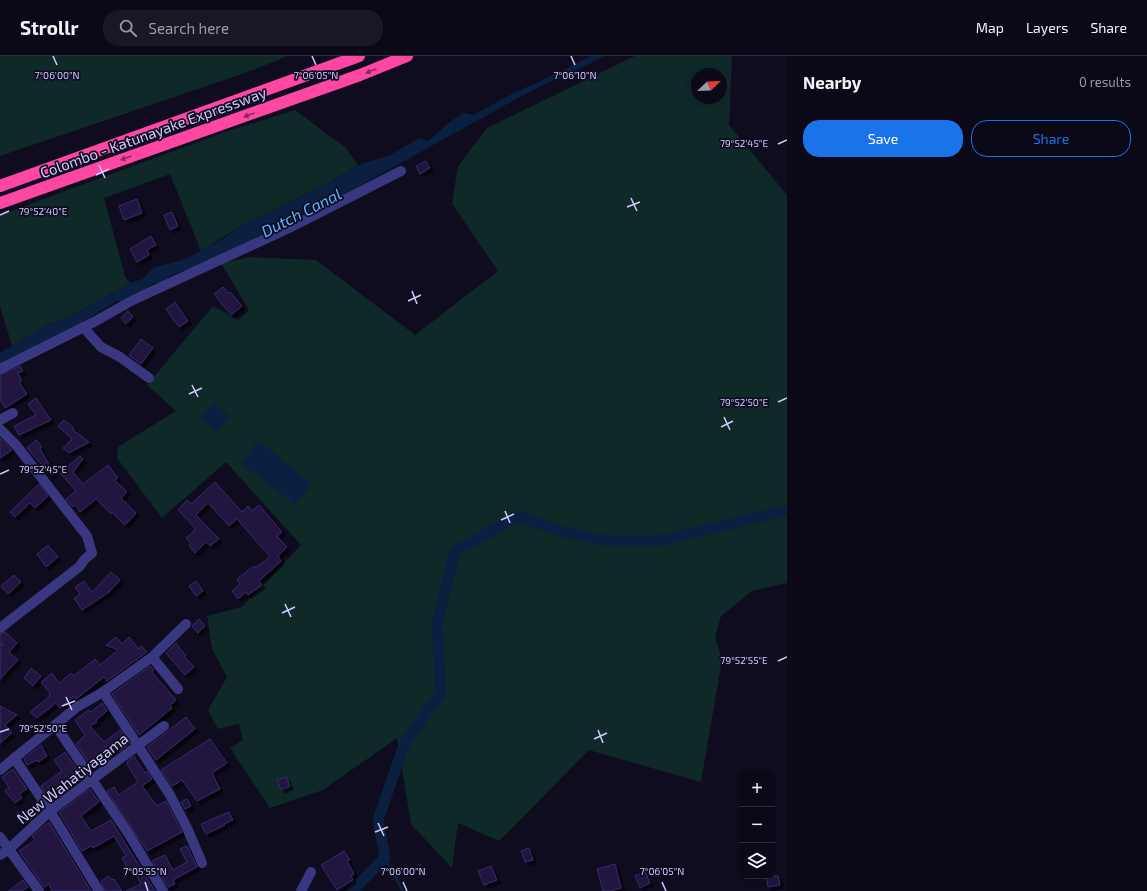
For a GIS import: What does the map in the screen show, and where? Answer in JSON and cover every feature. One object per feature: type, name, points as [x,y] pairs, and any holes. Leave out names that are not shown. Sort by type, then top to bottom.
[{"type":"highway","name":"Colombo - Katunayake Expressway","points":[[0,186],[360,56]]},
{"type":"highway","name":"Colombo - Katunayake Expressway","points":[[0,203],[360,75],[407,56]]},
{"type":"street","points":[[0,369],[133,300],[289,228],[401,171]]},
{"type":"street","points":[[82,327],[101,347],[120,357],[149,378]]},
{"type":"street","points":[[0,420],[13,413]]},
{"type":"street","points":[[0,429],[16,445],[87,536],[92,553],[85,558],[79,567],[0,628]]},
{"type":"street","points":[[0,770],[56,726],[77,707],[103,692],[152,657],[186,624]]},
{"type":"street","points":[[152,657],[178,689]]},
{"type":"street","points":[[103,692],[170,795],[187,828],[202,863]]},
{"type":"street","points":[[56,726],[130,836],[163,891]]},
{"type":"street","name":"New Wahatiyagama","points":[[4,852],[50,811],[164,726]]},
{"type":"street","points":[[14,758],[50,811],[99,891]]},
{"type":"street","points":[[0,837],[4,852],[39,891]]},
{"type":"street","points":[[301,891],[311,872]]},
{"type":"green space","points":[[0,56],[288,56],[245,73],[0,156]]},
{"type":"green space","points":[[635,56],[732,56],[729,125],[787,195],[787,583],[752,591],[721,616],[715,637],[722,660],[701,782],[589,750],[499,841],[458,823],[452,868],[411,824],[397,738],[323,790],[270,808],[230,748],[243,740],[239,724],[218,729],[208,710],[227,677],[212,649],[207,616],[242,607],[301,545],[226,462],[162,518],[117,458],[118,447],[176,411],[147,385],[213,306],[238,320],[249,310],[221,263],[251,257],[316,260],[415,335],[498,271],[452,204],[458,166],[487,128]]},
{"type":"green space","points":[[295,110],[346,148],[358,165],[325,185],[241,226],[201,251],[170,174],[104,198],[125,276],[130,283],[64,320],[50,323],[12,346],[0,306],[0,215],[228,131]]},
{"type":"water","name":"Dutch Canal","points":[[591,56],[605,56],[574,71],[566,77],[549,82],[509,103],[345,194],[220,256],[170,276],[162,284],[154,283],[144,290],[134,293],[123,300],[115,302],[78,325],[0,364],[0,353],[50,323],[64,320],[130,283],[143,279],[155,267],[190,257],[224,238],[241,226],[325,185],[358,165],[390,155],[420,138],[428,141],[463,113],[473,115],[514,93]]},
{"type":"water","points":[[214,403],[229,416],[217,432],[200,417]]},
{"type":"water","points":[[258,441],[312,483],[295,505],[241,463]]},
{"type":"building","points":[[426,161],[430,168],[420,174],[416,166]]},
{"type":"building","points":[[137,199],[142,213],[124,220],[119,206]]},
{"type":"building","points":[[172,212],[178,226],[170,230],[164,215]]},
{"type":"building","points":[[151,236],[156,245],[147,250],[149,255],[137,262],[130,249]]},
{"type":"building","points":[[223,287],[228,293],[230,292],[242,306],[231,315],[214,294]]},
{"type":"building","points":[[175,302],[188,321],[179,327],[166,309]]},
{"type":"building","points":[[128,311],[133,317],[126,324],[121,318]]},
{"type":"building","points":[[141,339],[153,348],[141,364],[129,355]]},
{"type":"building","points":[[20,366],[23,371],[18,373],[22,381],[19,382],[27,394],[5,408],[0,400],[0,375]]},
{"type":"building","points":[[36,398],[51,420],[19,435],[14,426],[36,415],[28,404]]},
{"type":"building","points":[[64,420],[74,428],[73,430],[89,442],[69,453],[63,448],[72,439],[58,426]]},
{"type":"building","points":[[0,438],[12,450],[0,458]]},
{"type":"building","points":[[36,440],[42,447],[40,449],[54,473],[51,475],[27,448]]},
{"type":"building","points":[[80,456],[83,459],[73,472],[83,484],[108,465],[118,478],[115,480],[127,492],[121,498],[136,513],[125,525],[96,499],[80,512],[75,505],[73,507],[66,499],[76,491],[60,473]]},
{"type":"building","points":[[215,482],[242,512],[248,506],[252,511],[259,505],[282,532],[277,536],[287,547],[278,556],[281,561],[259,581],[262,585],[248,595],[246,592],[238,599],[232,591],[240,584],[237,579],[254,566],[255,568],[270,557],[237,519],[229,526],[208,503],[196,515],[219,539],[210,546],[206,542],[195,553],[189,546],[191,543],[186,538],[195,530],[195,528],[178,510],[187,500],[191,504]]},
{"type":"building","points":[[39,484],[48,496],[35,508],[30,503],[15,517],[10,512]]},
{"type":"building","points":[[48,545],[58,557],[46,567],[37,554]]},
{"type":"building","points":[[111,572],[120,580],[109,592],[82,610],[74,598],[80,594],[75,587],[84,581],[92,592]]},
{"type":"building","points":[[14,575],[21,582],[8,594],[1,586]]},
{"type":"building","points":[[196,581],[203,591],[196,596],[189,586]]},
{"type":"building","points":[[199,619],[205,626],[198,633],[192,626]]},
{"type":"building","points":[[5,632],[17,643],[9,652],[18,660],[0,679],[0,643],[3,645],[0,641],[0,634]]},
{"type":"building","points":[[116,637],[122,644],[129,637],[139,649],[141,646],[147,652],[107,681],[104,677],[76,699],[74,696],[60,708],[56,703],[37,718],[30,712],[50,696],[50,693],[41,682],[52,673],[59,683],[71,673],[74,676],[95,659],[100,665],[118,650],[106,645]]},
{"type":"building","points":[[176,643],[194,667],[185,675],[166,653]]},
{"type":"building","points":[[150,666],[154,670],[152,672],[176,700],[170,705],[172,708],[139,735],[112,694]]},
{"type":"building","points":[[31,668],[41,676],[33,686],[24,678]]},
{"type":"building","points":[[102,703],[107,711],[96,720],[97,722],[90,726],[104,742],[120,730],[129,744],[120,751],[117,745],[90,765],[76,744],[85,735],[75,720],[89,710],[91,712]]},
{"type":"building","points":[[0,706],[17,715],[5,725],[12,733],[0,743]]},
{"type":"building","points":[[186,717],[195,729],[156,760],[147,747]]},
{"type":"building","points":[[210,739],[227,763],[212,773],[220,789],[197,801],[182,780],[172,786],[161,770]]},
{"type":"building","points":[[41,745],[47,756],[38,762],[37,760],[27,765],[24,759]]},
{"type":"building","points":[[65,752],[81,775],[80,776],[82,779],[61,794],[57,788],[47,796],[41,786],[62,771],[54,760]]},
{"type":"building","points":[[134,756],[145,773],[147,771],[152,779],[142,786],[157,806],[166,801],[182,832],[147,851],[107,791],[114,787],[119,795],[138,782],[127,764],[127,762]]},
{"type":"building","points":[[13,769],[27,789],[19,794],[22,798],[15,803],[5,791],[9,788],[2,777]]},
{"type":"building","points":[[286,777],[290,786],[281,790],[277,780]]},
{"type":"building","points":[[90,789],[99,802],[81,816],[91,831],[111,820],[155,891],[126,891],[141,884],[133,869],[129,871],[122,858],[126,856],[114,836],[93,848],[91,846],[82,851],[59,812]]},
{"type":"building","points":[[187,799],[191,806],[185,809],[181,802]]},
{"type":"building","points":[[229,812],[233,820],[206,834],[201,824]]},
{"type":"building","points":[[49,822],[91,891],[52,891],[49,884],[44,887],[19,851],[35,840],[32,836]]},
{"type":"building","points":[[187,846],[197,867],[173,880],[175,884],[168,887],[152,861],[165,855],[173,870],[187,862],[180,849]]},
{"type":"building","points":[[529,848],[533,860],[525,862],[521,851]]},
{"type":"building","points":[[344,851],[350,860],[347,861],[354,874],[351,876],[353,880],[337,890],[321,865]]},
{"type":"building","points":[[615,864],[621,888],[603,891],[597,869]]},
{"type":"building","points":[[491,866],[497,880],[484,885],[478,871]]},
{"type":"building","points":[[645,871],[650,883],[640,888],[635,876]]},
{"type":"building","points":[[109,876],[112,880],[114,879],[122,891],[105,891],[101,881]]},
{"type":"building","points":[[775,876],[778,876],[780,885],[768,887],[767,879],[775,879]]},
{"type":"building","points":[[23,880],[28,887],[22,891],[8,891]]},
{"type":"waterway","points":[[352,891],[385,858],[378,820],[405,742],[441,693],[437,624],[455,551],[519,516],[560,531],[606,541],[659,541],[787,510]]},
{"type":"waterway","points":[[385,858],[403,891]]}]
